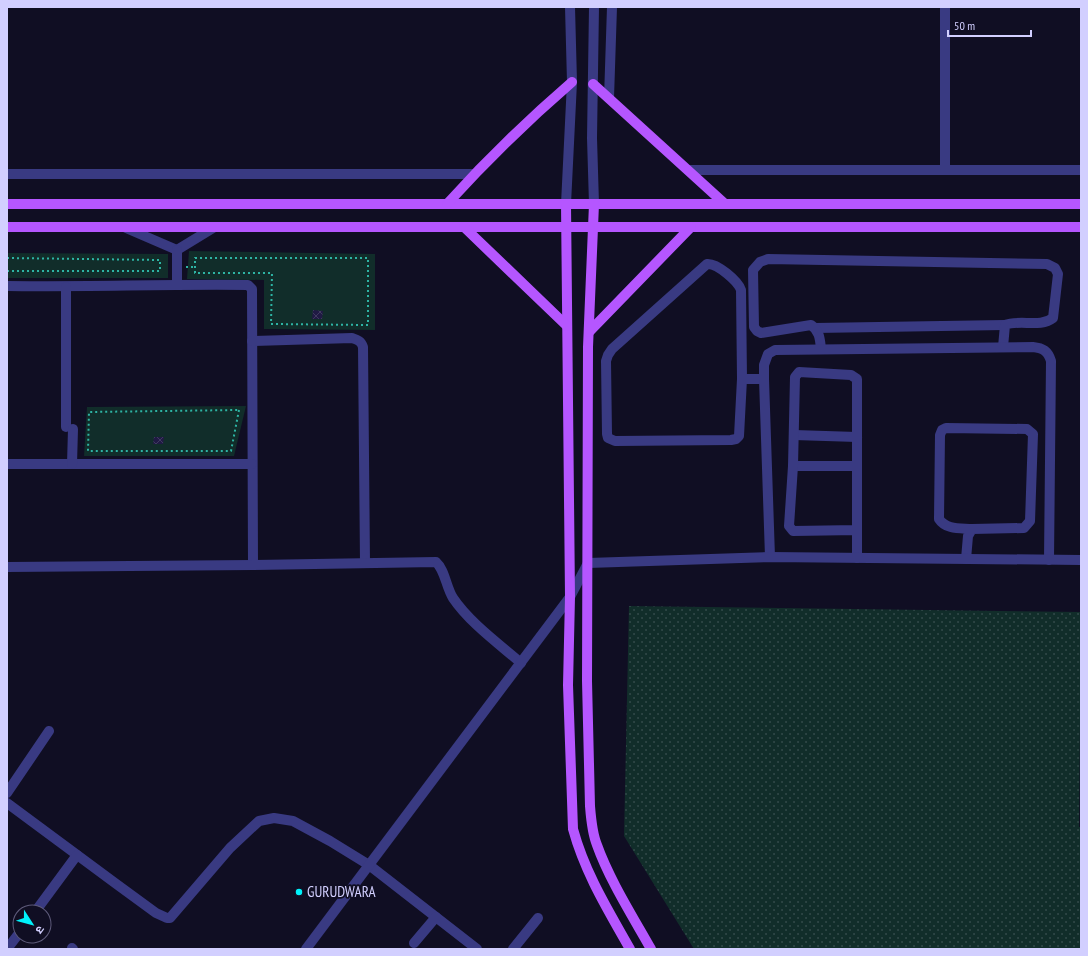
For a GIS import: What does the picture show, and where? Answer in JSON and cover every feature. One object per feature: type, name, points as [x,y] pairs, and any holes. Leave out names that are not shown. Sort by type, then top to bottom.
[{"type":"main road","points":[[447,204],[474,174],[544,106],[572,82]]},
{"type":"main road","points":[[593,84],[725,204]]},
{"type":"main road","points":[[7,204],[1081,204]]},
{"type":"main road","points":[[566,204],[570,597],[568,685],[573,830],[579,851],[595,886],[630,949]]},
{"type":"main road","points":[[594,204],[589,332],[587,681],[590,806],[596,845],[651,949]]},
{"type":"main road","points":[[464,227],[567,326]]},
{"type":"main road","points":[[589,332],[691,227]]},
{"type":"main road","points":[[7,228],[1081,228]]},
{"type":"street","points":[[566,204],[572,82],[570,7]]},
{"type":"street","points":[[594,7],[592,138],[594,204]]},
{"type":"street","points":[[609,98],[612,7]]},
{"type":"street","points":[[945,7],[945,169]]},
{"type":"street","points":[[688,170],[1081,170]]},
{"type":"street","points":[[7,174],[474,174]]},
{"type":"street","points":[[126,228],[177,250]]},
{"type":"street","points":[[177,250],[213,228]]},
{"type":"street","points":[[177,250],[177,284]]},
{"type":"street","points":[[815,328],[1005,325],[1011,323],[1047,322],[1053,318],[1058,274],[1055,268],[1047,264],[768,260],[760,262],[753,270],[754,327],[757,331],[762,333],[811,325],[820,335],[821,349]]},
{"type":"street","points":[[711,263],[715,265],[737,282],[741,290],[742,378],[739,436],[736,439],[615,441],[608,438],[606,382],[606,361],[608,355],[612,349],[707,264],[711,263]]},
{"type":"street","points":[[7,286],[66,287],[177,284],[248,285],[252,289],[253,565]]},
{"type":"street","points":[[66,287],[69,428],[72,464]]},
{"type":"street","points":[[1003,347],[1005,325]]},
{"type":"street","points":[[252,341],[352,338],[358,340],[362,344],[365,562]]},
{"type":"street","points":[[770,557],[764,379],[764,365],[768,354],[775,350],[1003,347],[1042,348],[1049,353],[1051,361],[1049,560]]},
{"type":"street","points":[[857,530],[793,531],[789,526],[793,466],[795,377],[799,372],[851,375],[856,378],[857,437],[857,530],[857,558]]},
{"type":"street","points":[[742,378],[764,379]]},
{"type":"street","points":[[946,428],[954,428],[1027,429],[1031,431],[1033,434],[1030,521],[1024,528],[972,529],[950,527],[945,525],[940,519],[940,435],[942,430],[946,428]]},
{"type":"street","points":[[794,435],[857,437]]},
{"type":"street","points":[[7,464],[252,464]]},
{"type":"street","points":[[793,466],[857,466]]},
{"type":"street","points":[[966,559],[968,536],[972,529]]},
{"type":"street","points":[[306,949],[570,597],[588,563],[770,557],[1081,560]]},
{"type":"street","points":[[8,569],[436,562],[440,565],[446,586],[461,608],[470,618],[521,663]]},
{"type":"street","points":[[7,793],[49,731]]},
{"type":"street","points":[[7,803],[156,912],[167,918],[170,918],[230,848],[259,821],[274,818],[293,821],[330,841],[369,865],[476,949]]},
{"type":"street","points":[[41,904],[77,855]]},
{"type":"street","points":[[414,943],[436,917]]},
{"type":"street","points":[[513,949],[538,918]]},
{"type":"path","points":[[7,258],[160,260],[160,271],[7,271]]},
{"type":"path","points":[[195,258],[368,258],[368,325],[271,324],[272,272],[195,273],[195,258]]},
{"type":"path","points":[[239,410],[231,450],[88,451],[89,412],[239,410]]},
{"type":"green space","points":[[189,251],[375,254],[375,330],[264,329],[264,280],[187,279]]},
{"type":"green space","points":[[7,253],[168,254],[168,278],[7,278]]},
{"type":"green space","points":[[246,406],[234,456],[84,456],[87,407]]},
{"type":"green space","points":[[629,606],[1081,612],[1079,827],[1081,827],[1081,949],[694,949],[624,836]]},
{"type":"building","points":[[313,310],[323,311],[322,319],[312,319]]},
{"type":"building","points":[[154,437],[164,437],[163,444],[153,444]]},
{"type":"place","name":"GURUDWARA","points":[[299,892]]}]
